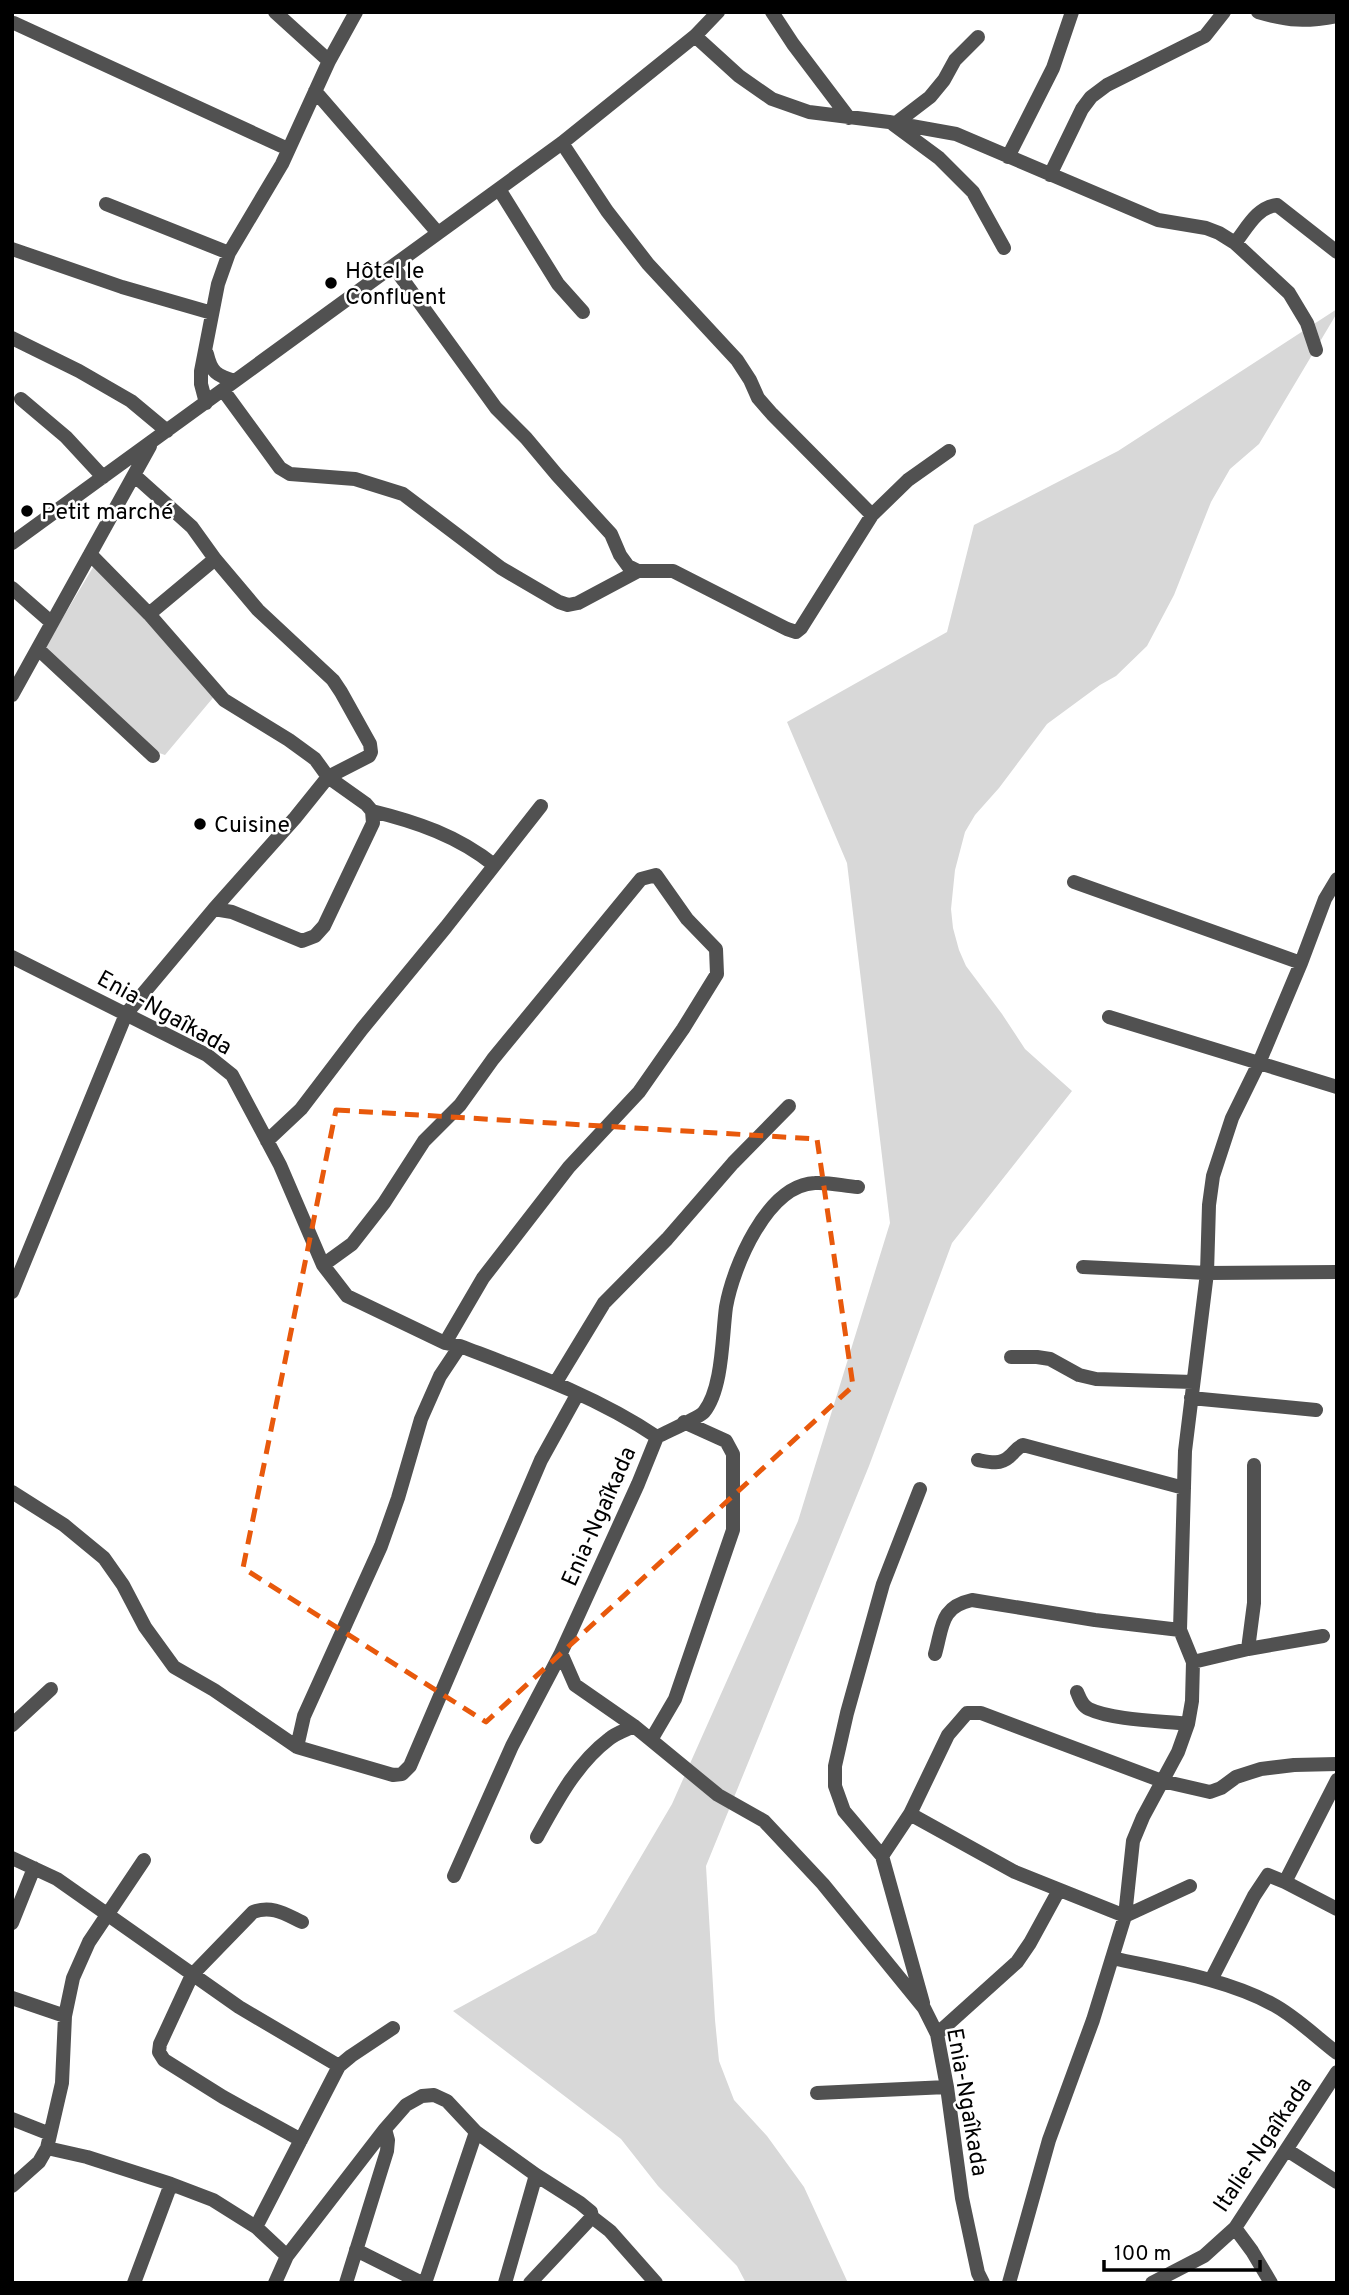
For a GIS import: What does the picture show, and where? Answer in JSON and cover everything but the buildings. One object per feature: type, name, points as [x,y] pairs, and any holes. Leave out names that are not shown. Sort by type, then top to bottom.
[{"type":"street","points":[[275,12],[329,61]]},
{"type":"street","points":[[206,403],[201,371],[218,284],[229,253],[274,180],[329,61],[356,12]]},
{"type":"street","points":[[12,543],[562,143],[695,36],[718,12]]},
{"type":"street","points":[[772,12],[849,118]]},
{"type":"street","points":[[1008,157],[1053,68],[1072,12]]},
{"type":"street","points":[[1049,175],[1082,109],[1091,97],[1107,85],[1205,36],[1224,12]]},
{"type":"street","points":[[1258,12],[1286,20],[1337,16]]},
{"type":"street","points":[[14,23],[288,149]]},
{"type":"street","points":[[695,36],[739,76],[772,99],[808,112],[893,122],[956,134],[1158,220],[1206,228],[1219,233],[1235,243],[1289,293],[1307,323],[1316,350]]},
{"type":"street","points":[[893,122],[930,97],[955,60],[978,37]]},
{"type":"street","points":[[315,91],[438,233]]},
{"type":"street","points":[[893,122],[939,158],[973,192],[1004,248]]},
{"type":"street","points":[[562,143],[607,211],[649,264],[737,360],[758,398],[872,515]]},
{"type":"street","points":[[499,189],[558,284],[583,313]]},
{"type":"street","points":[[106,204],[229,253]]},
{"type":"street","points":[[1235,243],[1260,211],[1277,205],[1337,253]]},
{"type":"street","points":[[12,249],[122,287],[212,313]]},
{"type":"street","points":[[393,266],[496,408],[611,534],[628,566],[638,571],[673,571],[786,629],[796,632],[801,628],[872,515],[908,480],[949,452]]},
{"type":"street","points":[[12,338],[79,371],[131,401],[167,431]]},
{"type":"street","points":[[206,352],[210,367],[229,386],[280,468],[289,474],[355,480],[403,494],[501,568],[559,602],[578,603],[638,571]]},
{"type":"street","points":[[21,398],[66,436],[103,477]]},
{"type":"street","points":[[12,695],[152,442]]},
{"type":"street","points":[[12,1292],[126,1014],[328,777],[369,756],[371,752],[370,744],[333,680],[258,610],[192,527],[134,475]]},
{"type":"street","points":[[90,554],[149,614],[224,700],[289,740],[314,759],[328,777],[372,811],[409,820],[441,832],[477,851],[494,865]]},
{"type":"street","points":[[149,614],[215,559]]},
{"type":"street","points":[[12,589],[52,623]]},
{"type":"street","points":[[38,649],[153,756]]},
{"type":"street","points":[[267,1141],[301,1109],[541,806]]},
{"type":"street","points":[[214,909],[232,912],[302,940],[315,936],[324,926],[371,831],[372,811]]},
{"type":"street","points":[[323,1265],[352,1244],[384,1203],[424,1141],[460,1105],[493,1059],[641,879],[656,875],[687,919],[716,948],[717,974],[639,1092],[569,1167],[483,1278],[444,1343]]},
{"type":"street","points":[[1009,2283],[1049,2140],[1093,2020],[1125,1916],[1133,1841],[1178,1752],[1188,1724],[1194,1662],[1180,1630],[1185,1451],[1207,1273],[1209,1205],[1213,1176],[1233,1118],[1259,1063],[1325,899],[1337,879]]},
{"type":"street","points":[[1074,882],[1301,963]]},
{"type":"street","name":"Enia-Ngaîkada","points":[[12,957],[207,1055],[232,1075],[280,1165],[323,1265],[347,1296],[444,1343],[460,1346],[556,1382],[577,1395],[626,1416],[657,1437],[561,1653],[575,1685],[634,1726],[718,1795],[764,1821],[823,1884],[924,2008],[937,2034],[962,2198],[978,2273],[983,2283]]},
{"type":"street","points":[[1109,1017],[1337,1087]]},
{"type":"street","points":[[556,1382],[604,1303],[667,1239],[733,1163],[789,1106]]},
{"type":"street","points":[[657,1437],[703,1414],[712,1399],[723,1352],[727,1306],[736,1273],[755,1229],[772,1207],[791,1189],[814,1183],[858,1187]]},
{"type":"street","points":[[12,1252],[27,1255]]},
{"type":"street","points":[[1083,1267],[1207,1273],[1337,1272]]},
{"type":"street","points":[[297,1747],[304,1716],[381,1546],[421,1419],[440,1376],[460,1346]]},
{"type":"street","points":[[1010,1357],[1050,1359],[1079,1375],[1096,1379],[1193,1382]]},
{"type":"street","points":[[12,1492],[64,1525],[104,1558],[123,1584],[145,1627],[174,1667],[214,1690],[297,1747],[393,1776],[402,1774],[410,1766],[541,1460],[577,1395]]},
{"type":"street","points":[[1191,1398],[1316,1410]]},
{"type":"street","points":[[652,1740],[676,1699],[733,1530],[733,1454],[726,1441],[684,1422]]},
{"type":"street","points":[[978,1460],[998,1463],[1007,1460],[1023,1445],[1184,1488]]},
{"type":"street","points":[[1248,1649],[1254,1603],[1254,1465]]},
{"type":"street","points":[[920,1489],[883,1584],[846,1713],[835,1766],[835,1786],[844,1811],[883,1856],[924,2008]]},
{"type":"street","points":[[935,1654],[947,1612],[957,1604],[972,1600],[1095,1620],[1180,1630]]},
{"type":"street","points":[[1194,1662],[1323,1636]]},
{"type":"street","points":[[454,1876],[512,1746],[561,1653]]},
{"type":"street","points":[[12,1725],[51,1689]]},
{"type":"street","points":[[1077,1692],[1083,1704],[1090,1709],[1113,1715],[1188,1724]]},
{"type":"street","points":[[883,1856],[911,1814],[948,1735],[967,1713],[981,1713],[1162,1781],[1210,1792],[1236,1777],[1261,1769],[1337,1764]]},
{"type":"street","points":[[537,1837],[565,1787],[586,1761],[610,1738],[634,1726]]},
{"type":"street","points":[[1285,1882],[1337,1780]]},
{"type":"street","points":[[911,1814],[1016,1872],[1125,1916],[1190,1886]]},
{"type":"street","points":[[12,1858],[57,1879],[239,2007],[339,2066]]},
{"type":"street","points":[[12,2186],[38,2162],[49,2141],[62,2083],[65,2017],[73,1978],[89,1942],[144,1860]]},
{"type":"street","points":[[12,1923],[34,1868]]},
{"type":"street","points":[[1211,1980],[1268,1875],[1337,1909]]},
{"type":"street","points":[[937,2034],[1017,1962],[1059,1890]]},
{"type":"street","points":[[301,2140],[223,2097],[164,2060],[159,2052],[160,2043],[192,1975],[253,1912],[264,1908],[278,1910],[302,1922]]},
{"type":"street","points":[[1112,1958],[1211,1980],[1248,1993],[1275,2006],[1337,2053]]},
{"type":"street","points":[[12,1998],[65,2017]]},
{"type":"street","points":[[256,2227],[339,2066],[393,2028]]},
{"type":"street","name":"Italie-Ngaîkada","points":[[1153,2283],[1204,2256],[1235,2228],[1337,2072]]},
{"type":"street","points":[[817,2092],[947,2087]]},
{"type":"street","points":[[275,2283],[287,2256],[385,2129],[413,2100],[434,2095],[447,2101],[476,2132],[591,2212],[592,2217],[610,2231],[656,2283]]},
{"type":"street","points":[[12,2119],[49,2141],[87,2157],[213,2200],[256,2227],[287,2256]]},
{"type":"street","points":[[346,2283],[387,2151],[385,2129]]},
{"type":"street","points":[[356,2250],[423,2283],[476,2132]]},
{"type":"street","points":[[1287,2150],[1337,2182]]},
{"type":"street","points":[[505,2283],[536,2175]]},
{"type":"street","points":[[134,2283],[171,2184]]},
{"type":"street","points":[[530,2283],[592,2217]]},
{"type":"street","points":[[1235,2228],[1271,2283]]},
{"type":"highlighted area","points":[[336,1110],[817,1139],[853,1386],[486,1722],[243,1568]]},
{"type":"shaded area","points":[[1337,309],[1259,444],[1230,469],[1211,502],[1174,595],[1147,646],[1116,676],[1047,724],[975,815],[965,832],[955,870],[951,909],[959,950],[966,966],[1025,1049],[1072,1091],[952,1243],[869,1466],[706,1866],[719,2061],[734,2100],[767,2136],[804,2187],[848,2283],[746,2283],[737,2266],[658,2186],[621,2139],[453,2011],[596,1933],[672,1804],[798,1521],[890,1223],[847,863],[787,722],[947,632],[974,525],[1118,451]]},
{"type":"shaded area","points":[[95,564],[217,693],[165,755],[139,746],[41,654]]},
{"type":"place","name":"Hôtel le Confluent","points":[[331,283]]},
{"type":"place","name":"Petit marché","points":[[27,511]]},
{"type":"place","name":"Cuisine","points":[[200,824]]}]
